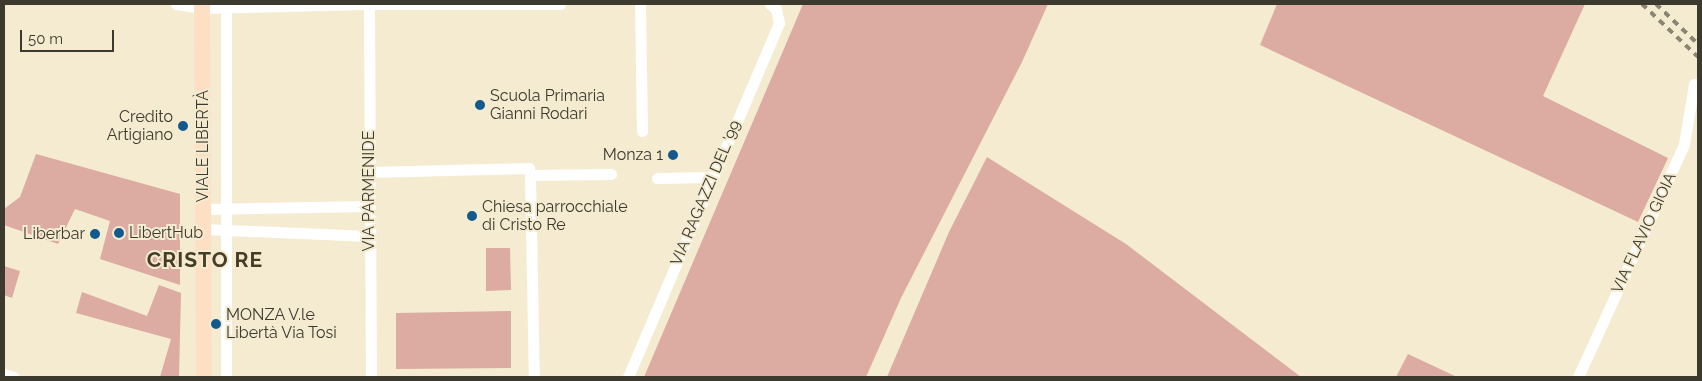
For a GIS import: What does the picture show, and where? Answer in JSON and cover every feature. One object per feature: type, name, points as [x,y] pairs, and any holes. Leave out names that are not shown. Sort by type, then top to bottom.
[{"type":"main road","name":"VIALE LIBERTÀ","points":[[202,6],[204,377]]},
{"type":"street","points":[[176,4],[226,7],[363,4]]},
{"type":"street","name":"VIA PARMENIDE","points":[[369,4],[368,172],[371,377]]},
{"type":"street","points":[[375,4],[560,4]]},
{"type":"street","points":[[640,4],[642,131]]},
{"type":"street","name":"VIA RAGAZZI DEL '99","points":[[628,377],[779,23],[775,5]]},
{"type":"street","name":"VIALE LIBERTÀ","points":[[226,7],[226,377]]},
{"type":"street","name":"VIA FLAVIO GIOIA","points":[[1578,377],[1684,144],[1694,84]]},
{"type":"street","points":[[368,172],[530,168],[534,377]]},
{"type":"street","points":[[530,175],[611,174]]},
{"type":"street","points":[[657,178],[712,177]]},
{"type":"street","points":[[203,208],[369,206]]},
{"type":"street","points":[[203,229],[369,236]]},
{"type":"street","points":[[4,374],[14,377]]},
{"type":"shaded area","points":[[803,4],[1048,4],[1022,62],[901,298],[866,377],[644,377]]},
{"type":"shaded area","points":[[1277,4],[1585,4],[1543,96],[1668,158],[1638,222],[1260,45]]},
{"type":"shaded area","points":[[36,154],[180,194],[180,285],[100,259],[110,221],[75,209],[58,244],[4,225],[4,209],[20,197]]},
{"type":"shaded area","points":[[987,157],[1126,244],[1301,377],[887,377],[949,232]]},
{"type":"shaded area","points":[[486,248],[510,248],[511,290],[486,291]]},
{"type":"shaded area","points":[[4,266],[20,271],[12,298],[4,295]]},
{"type":"shaded area","points":[[159,285],[181,293],[179,377],[160,377],[171,339],[76,313],[82,292],[147,316]]},
{"type":"shaded area","points":[[511,311],[511,368],[396,369],[396,313]]},
{"type":"shaded area","points":[[1408,354],[1457,377],[1396,377]]},
{"type":"railway","points":[[1642,4],[1698,57]]},
{"type":"railway","points":[[1656,4],[1698,44]]},
{"type":"place","name":"Scuola Primaria Gianni Rodari","points":[[480,105]]},
{"type":"place","name":"Credito Artigiano","points":[[183,126]]},
{"type":"place","name":"Monza 1","points":[[673,155]]},
{"type":"place","name":"Chiesa parrocchiale di Cristo Re","points":[[472,216]]},
{"type":"place","name":"LibertHub","points":[[119,233]]},
{"type":"place","name":"Liberbar","points":[[95,234]]},
{"type":"place","name":"MONZA V.le Libertà Via Tosi","points":[[216,324]]},
{"type":"district","name":"CRISTO RE","points":[[205,260]]}]
